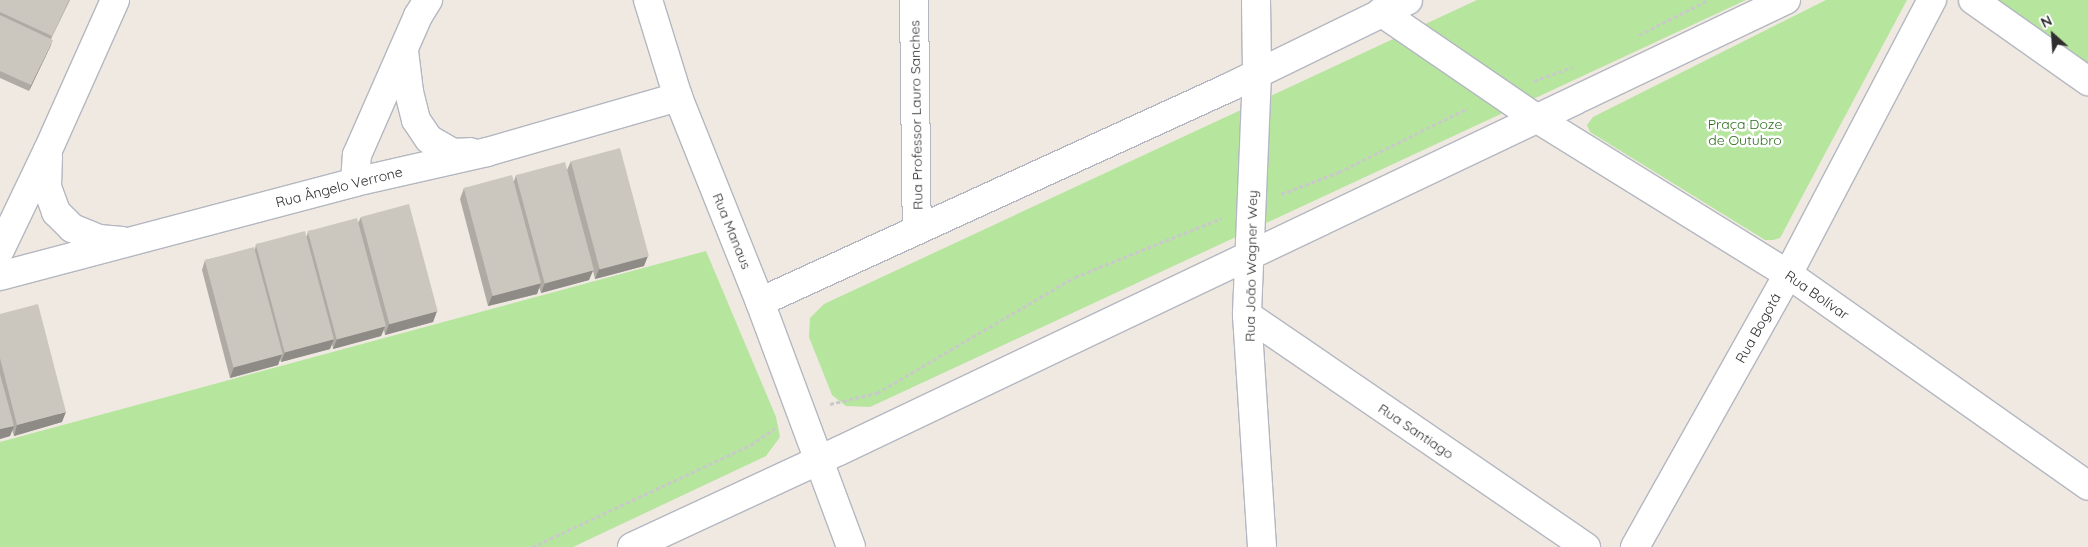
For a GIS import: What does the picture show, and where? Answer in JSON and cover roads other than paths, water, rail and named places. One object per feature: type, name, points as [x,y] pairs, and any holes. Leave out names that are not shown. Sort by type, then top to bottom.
[{"type":"street","points":[[0,267],[48,150],[116,0]]},
{"type":"street","points":[[355,182],[357,154],[418,16],[428,0]]},
{"type":"street","name":"Rua Manaus","points":[[648,0],[678,97],[760,302],[850,547]]},
{"type":"street","name":"Rua Professor Lauro Sanches","points":[[914,0],[917,230]]},
{"type":"street","name":"Rua João Wagner Wey","points":[[1256,0],[1257,74],[1247,315],[1262,547]]},
{"type":"street","points":[[760,302],[1257,74],[1408,0]]},
{"type":"street","points":[[632,547],[1250,256],[1786,0]]},
{"type":"street","name":"Rua Bogotá","points":[[1635,547],[1788,274],[1932,0]]},
{"type":"street","points":[[1973,0],[2088,81]]},
{"type":"street","name":"Rua Bolívar","points":[[1381,12],[1501,92],[1536,118],[1788,274],[2088,486]]},
{"type":"street","points":[[404,50],[409,92],[416,120],[429,139],[453,153],[487,152]]},
{"type":"street","name":"Rua Ângelo Verrone","points":[[0,267],[128,242],[355,182],[487,152],[678,97]]},
{"type":"street","points":[[48,150],[47,187],[56,212],[72,228],[99,239],[128,242]]},
{"type":"street","name":"Rua Santiago","points":[[1247,315],[1586,547]]},
{"type":"park label","name":"Praça Doze de Outubro","points":[[1745,132]]}]
